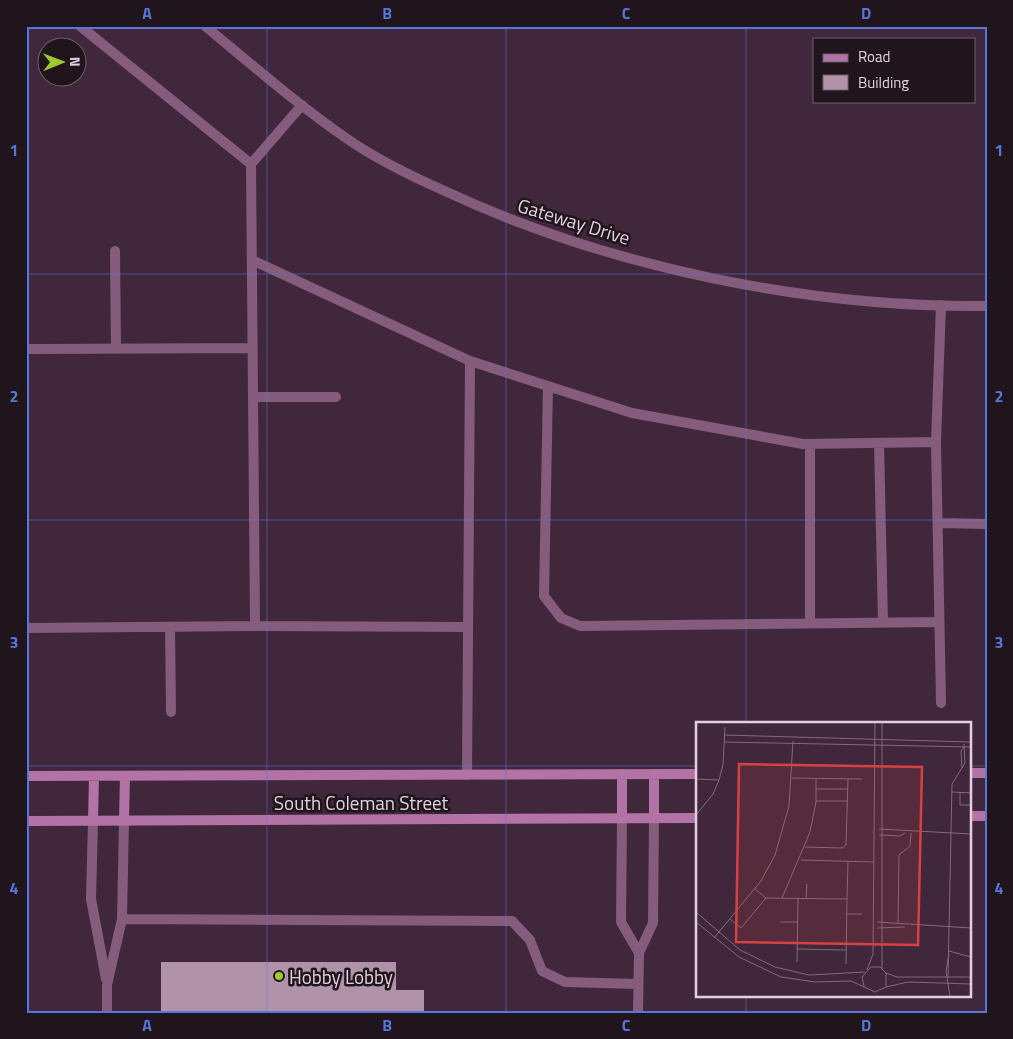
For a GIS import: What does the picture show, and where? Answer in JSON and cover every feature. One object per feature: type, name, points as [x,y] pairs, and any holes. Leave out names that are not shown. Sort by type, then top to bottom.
[{"type":"street","points":[[80,26],[251,164]]},
{"type":"street","name":"Gateway Drive","points":[[205,26],[346,139],[412,176],[498,216],[580,243],[690,273],[777,290],[846,299],[987,306]]},
{"type":"street","points":[[255,626],[251,164],[302,105]]},
{"type":"street","points":[[115,251],[116,349]]},
{"type":"street","points":[[252,260],[470,361],[632,413],[810,444],[936,442]]},
{"type":"street","points":[[940,305],[936,442],[941,702]]},
{"type":"street","points":[[31,349],[252,348]]},
{"type":"street","points":[[467,775],[470,361]]},
{"type":"street","points":[[548,386],[544,596],[562,618],[580,626],[940,622]]},
{"type":"street","points":[[253,397],[336,397]]},
{"type":"street","points":[[879,443],[882,622]]},
{"type":"street","points":[[810,444],[810,623]]},
{"type":"street","points":[[938,523],[987,524]]},
{"type":"street","points":[[170,627],[171,712]]},
{"type":"street","points":[[26,628],[468,627]]},
{"type":"street","points":[[970,773],[987,773]]},
{"type":"street","points":[[622,774],[621,922],[638,953]]},
{"type":"street","points":[[638,1013],[638,953],[653,923],[654,774]]},
{"type":"street","name":"South Coleman Street","points":[[26,776],[696,774]]},
{"type":"street","points":[[94,776],[91,899],[107,984],[107,1013]]},
{"type":"street","points":[[107,984],[122,919],[125,776]]},
{"type":"street","points":[[970,816],[987,816]]},
{"type":"street","name":"South Coleman Street","points":[[26,821],[696,818]]},
{"type":"street","points":[[122,919],[512,921],[530,940],[542,970],[565,982],[638,984]]},
{"type":"building","name":"Hobby Lobby","points":[[161,962],[396,962],[396,990],[424,990],[424,1013],[161,1013]]},
{"type":"place","name":"Hobby Lobby","points":[[279,976]]}]
